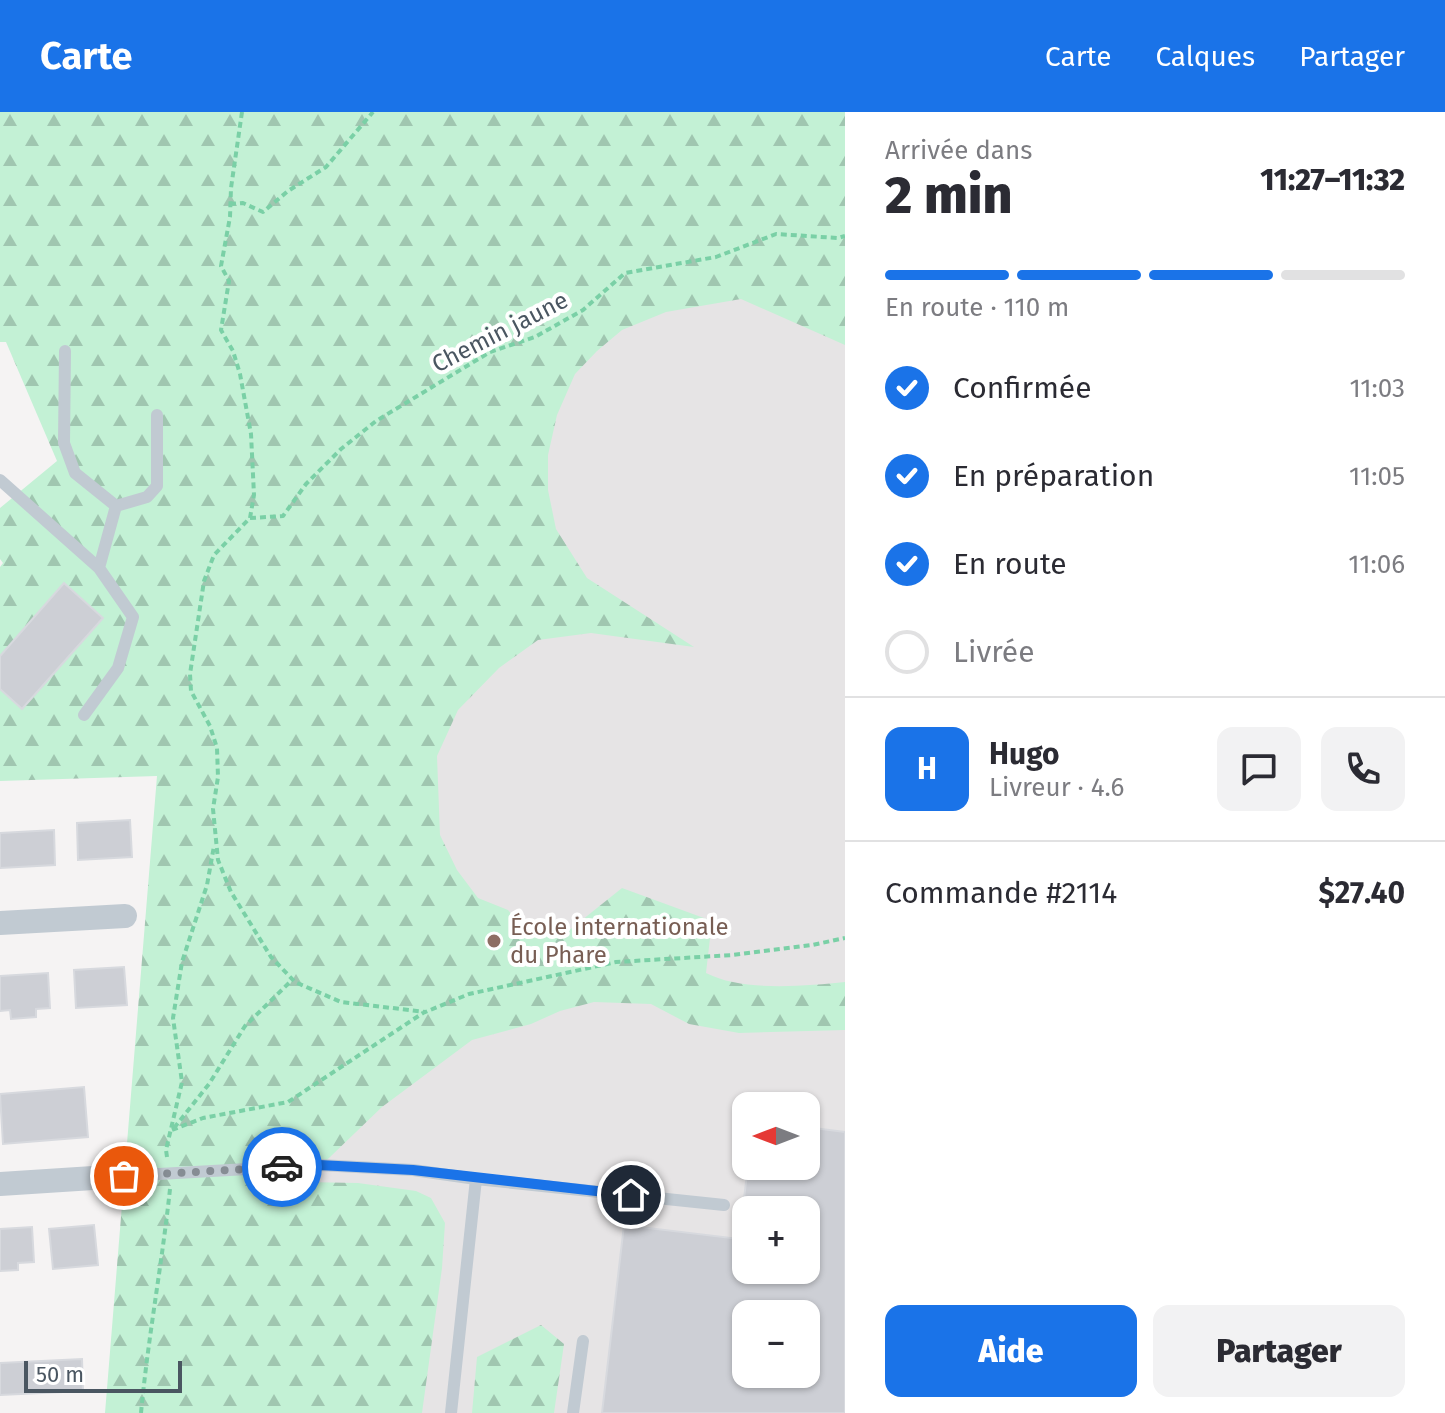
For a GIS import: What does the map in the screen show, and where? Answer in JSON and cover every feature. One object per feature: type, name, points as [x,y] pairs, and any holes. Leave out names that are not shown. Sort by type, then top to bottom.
[{"type":"street","points":[[0,923],[125,916]]},
{"type":"street","points":[[0,1184],[124,1176]]},
{"type":"lane","points":[[65,351],[64,443],[75,473],[116,506]]},
{"type":"lane","points":[[116,506],[147,497],[157,486],[157,415]]},
{"type":"lane","points":[[0,480],[99,568],[133,617],[118,668],[84,715]]},
{"type":"lane","points":[[99,568],[116,506]]},
{"type":"lane","points":[[124,1176],[319,1165],[413,1170],[724,1205]]},
{"type":"lane","points":[[451,1413],[476,1179]]},
{"type":"lane","points":[[573,1413],[583,1341]]},
{"type":"path","points":[[242,112],[221,266],[229,281],[221,330],[233,351],[240,374],[251,434],[254,495],[250,518],[214,555],[209,568],[201,597],[190,674],[191,691],[210,726],[217,748],[214,841],[231,892],[271,957],[293,979],[341,1002],[426,1012]]},
{"type":"path","points":[[230,204],[243,203],[263,212],[288,191],[326,167],[373,112]]},
{"type":"path","name":"Chemin jaune","points":[[250,518],[283,516],[306,484],[341,449],[376,421],[490,352],[535,337],[583,310],[625,273],[716,257],[776,234],[845,236]]},
{"type":"path","points":[[141,1413],[149,1333],[162,1260],[170,1174],[166,1150],[182,1082],[173,1018],[182,962],[207,885],[214,841]]},
{"type":"path","points":[[172,1130],[203,1118],[288,1102],[426,1012],[469,994],[616,962],[733,955],[845,938]]},
{"type":"path","points":[[172,1130],[209,1084],[245,1026],[293,979]]},
{"type":"shaded area","name":"École internationale du Phare","points":[[579,209],[845,318],[845,1413],[105,1413]]},
{"type":"green space","points":[[0,112],[845,112],[845,345],[741,299],[666,312],[622,330],[597,351],[575,374],[557,415],[548,455],[548,490],[556,529],[587,578],[694,647],[591,633],[538,640],[499,668],[458,710],[437,756],[440,835],[457,870],[478,898],[508,910],[521,926],[535,936],[567,932],[622,888],[712,921],[706,973],[755,985],[845,982],[845,1030],[739,1033],[689,1024],[651,1004],[594,1002],[472,1040],[382,1107],[304,1182],[358,1183],[416,1191],[431,1198],[445,1223],[442,1268],[422,1413],[105,1413],[157,776],[0,781],[0,567],[3,563],[0,559],[0,508],[57,461],[6,342],[0,342]]},
{"type":"green space","points":[[541,1325],[564,1344],[554,1413],[472,1413],[477,1357]]},
{"type":"building","points":[[64,583],[103,618],[22,709],[0,689],[0,656]]},
{"type":"building","points":[[130,820],[132,857],[78,860],[77,823]]},
{"type":"building","points":[[54,830],[55,865],[0,868],[0,833]]},
{"type":"building","points":[[124,967],[127,1005],[76,1008],[74,970]]},
{"type":"building","points":[[48,973],[50,1008],[36,1009],[36,1017],[11,1019],[10,1010],[0,1011],[0,976]]},
{"type":"building","points":[[84,1087],[88,1137],[3,1144],[0,1094]]},
{"type":"building","points":[[820,1129],[845,1132],[845,1413],[602,1413],[624,1225],[732,1238],[732,1284],[820,1284],[820,1196],[744,1196],[746,1180],[820,1180]]},
{"type":"building","points":[[94,1225],[98,1265],[53,1269],[49,1229]]},
{"type":"building","points":[[32,1227],[34,1262],[18,1263],[18,1270],[0,1271],[0,1229]]},
{"type":"building","points":[[82,1359],[83,1391],[0,1395],[0,1363]]},
{"type":"way so far","points":[[124,1176],[282,1167]]},
{"type":"place","name":"École internationale du Phare","points":[[494,941]]},
{"type":"route","points":[[282,1167],[319,1165],[413,1170],[631,1195]]}]
